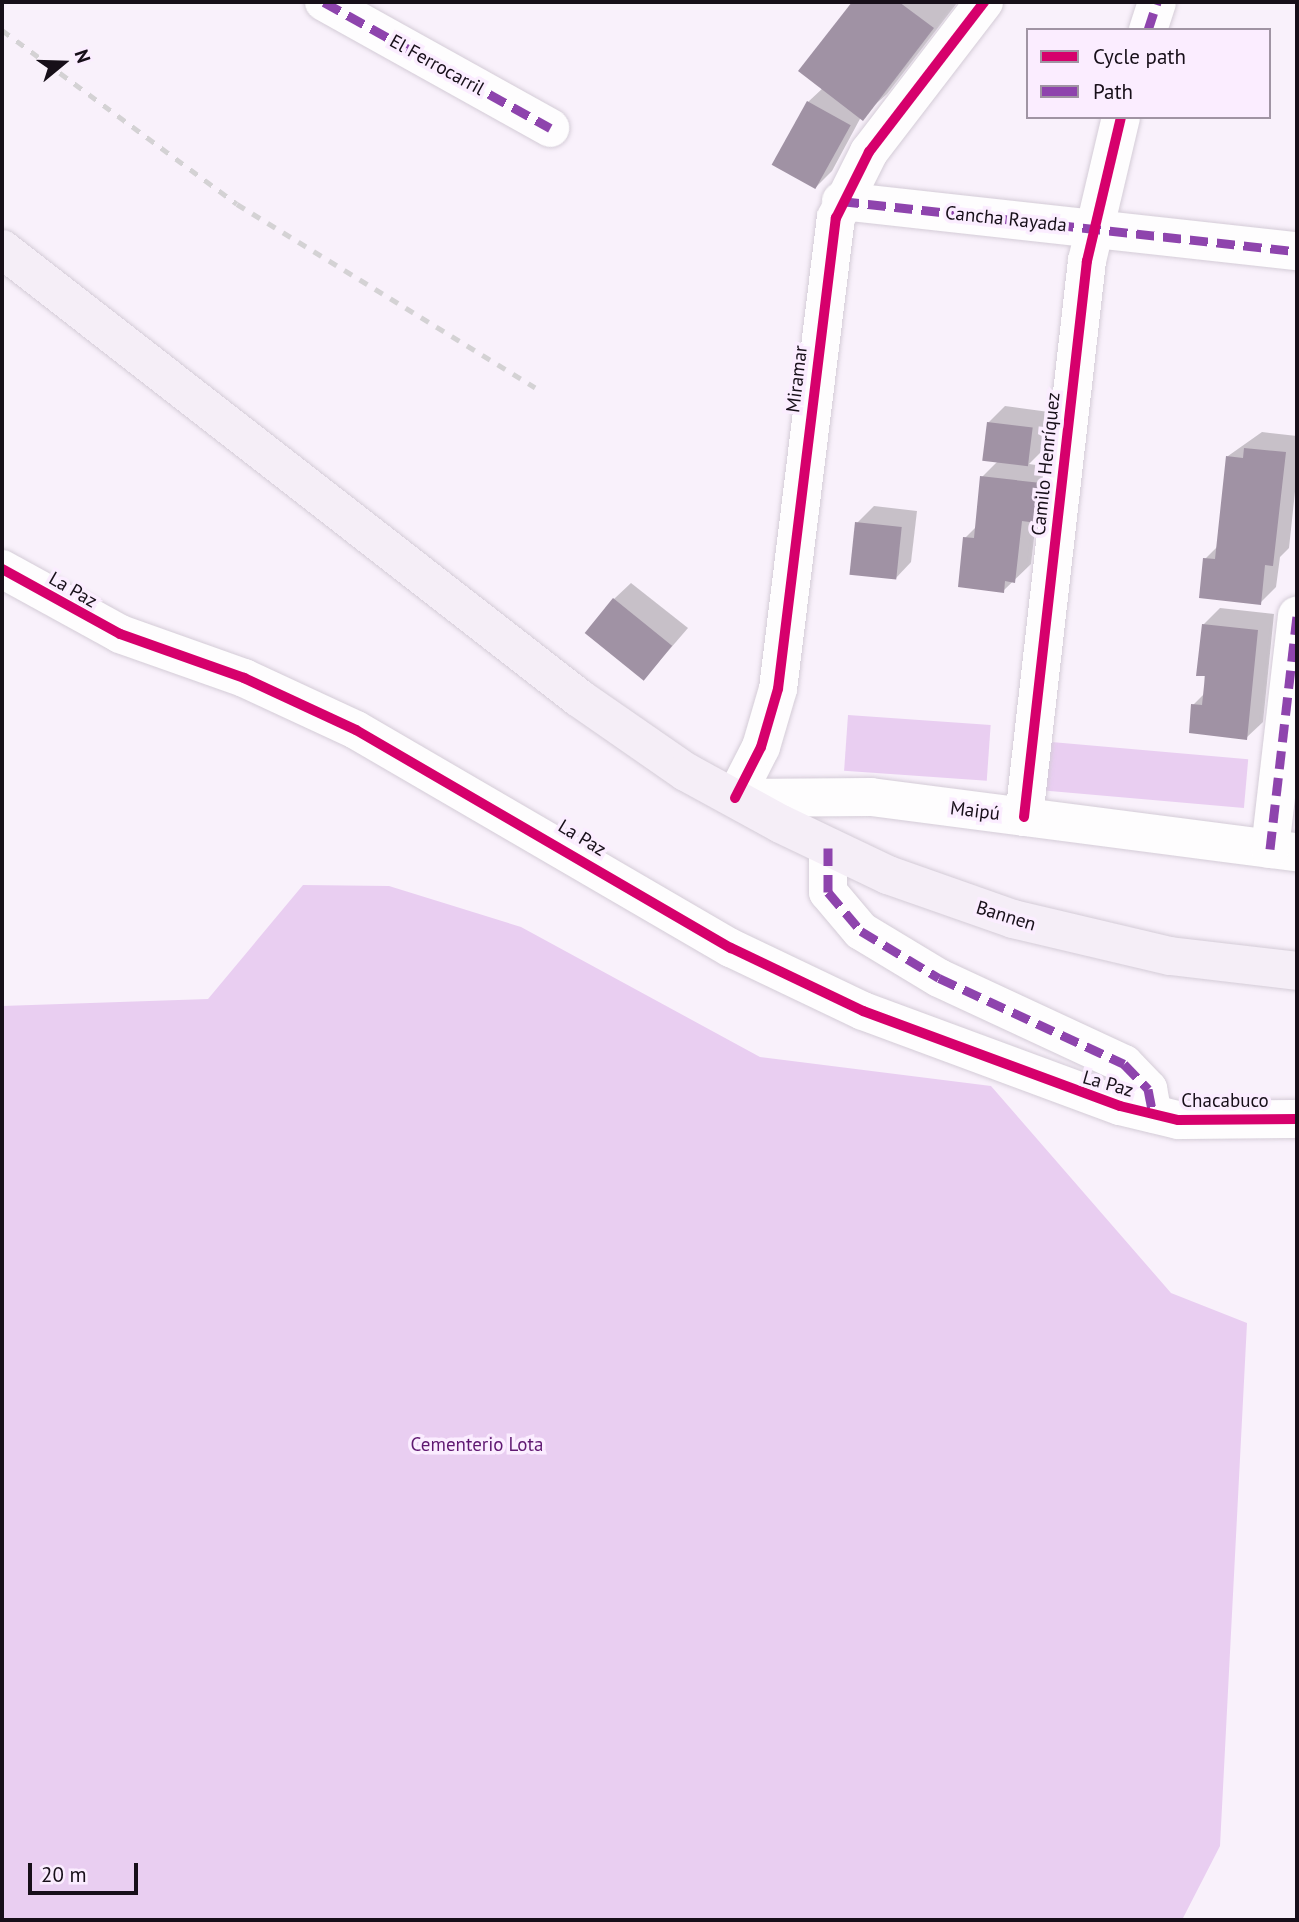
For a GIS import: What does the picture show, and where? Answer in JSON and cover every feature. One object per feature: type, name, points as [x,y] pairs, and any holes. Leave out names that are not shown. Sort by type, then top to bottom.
[{"type":"main road","points":[[2,249],[579,698],[735,798]]},
{"type":"main road","name":"Bannen","points":[[735,798],[828,848],[950,899],[1091,940],[1297,971]]},
{"type":"street","name":"El Ferrocarril","points":[[324,2],[550,128]]},
{"type":"street","name":"Miramar","points":[[735,798],[761,747],[778,688],[841,201],[869,152],[983,2]]},
{"type":"street","points":[[1149,28],[1157,2]]},
{"type":"street","name":"Camilo Henríquez","points":[[1024,817],[1093,228],[1120,119]]},
{"type":"street","name":"Cancha Rayada","points":[[841,201],[1297,251]]},
{"type":"street","name":"La Paz","points":[[2,569],[84,618],[244,678],[390,747],[797,980],[1051,1085],[1153,1114]]},
{"type":"street","points":[[1284,850],[1297,616]]},
{"type":"street","name":"Maipú","points":[[735,798],[871,797],[1284,850]]},
{"type":"street","points":[[828,848],[828,892],[861,931],[939,978],[1124,1063],[1148,1089],[1153,1114]]},
{"type":"street","name":"Chacabuco","points":[[1153,1114],[1178,1120],[1297,1119]]},
{"type":"green space","points":[[848,715],[991,725],[987,781],[844,771]]},
{"type":"green space","points":[[1040,741],[1248,759],[1244,808],[1036,790]]},
{"type":"green space","name":"Cementerio Lota","points":[[303,885],[389,886],[521,927],[760,1057],[991,1086],[1171,1293],[1247,1323],[1220,1846],[1182,1920],[2,1920],[2,1006],[208,999]]},
{"type":"building","points":[[852,2],[899,2],[934,28],[863,121],[798,71]]},
{"type":"building","points":[[807,101],[851,125],[815,189],[772,165]]},
{"type":"building","points":[[987,422],[1033,428],[1028,466],[982,461]]},
{"type":"building","points":[[1244,448],[1286,452],[1273,566],[1265,565],[1261,605],[1199,598],[1203,558],[1215,559],[1226,456],[1243,458]]},
{"type":"building","points":[[980,476],[1041,483],[1037,523],[1022,521],[1015,583],[1005,581],[1004,593],[958,587],[963,537],[974,538]]},
{"type":"building","points":[[855,522],[902,527],[896,580],[849,575]]},
{"type":"building","points":[[613,598],[672,646],[644,681],[585,633]]},
{"type":"building","points":[[1202,624],[1258,630],[1247,740],[1189,733],[1191,704],[1202,705],[1205,676],[1196,676]]},
{"type":"railway","points":[[2,30],[237,204],[535,387]]},
{"type":"marked path","points":[[324,2],[550,128]]},
{"type":"marked path","points":[[1149,28],[1157,2]]},
{"type":"marked path","points":[[841,201],[1297,251]]},
{"type":"marked path","points":[[1270,849],[1297,616]]},
{"type":"marked path","points":[[828,848],[828,892],[861,931],[939,978],[1124,1064],[1148,1089],[1153,1114]]},
{"type":"cycle path","points":[[735,798],[761,747],[778,689],[836,218],[869,152],[984,2]]},
{"type":"cycle path","points":[[1024,817],[1087,261],[1121,119]]},
{"type":"cycle path","points":[[2,569],[120,634],[244,678],[356,730],[731,948],[863,1011],[1120,1106],[1178,1120],[1297,1119]]}]
